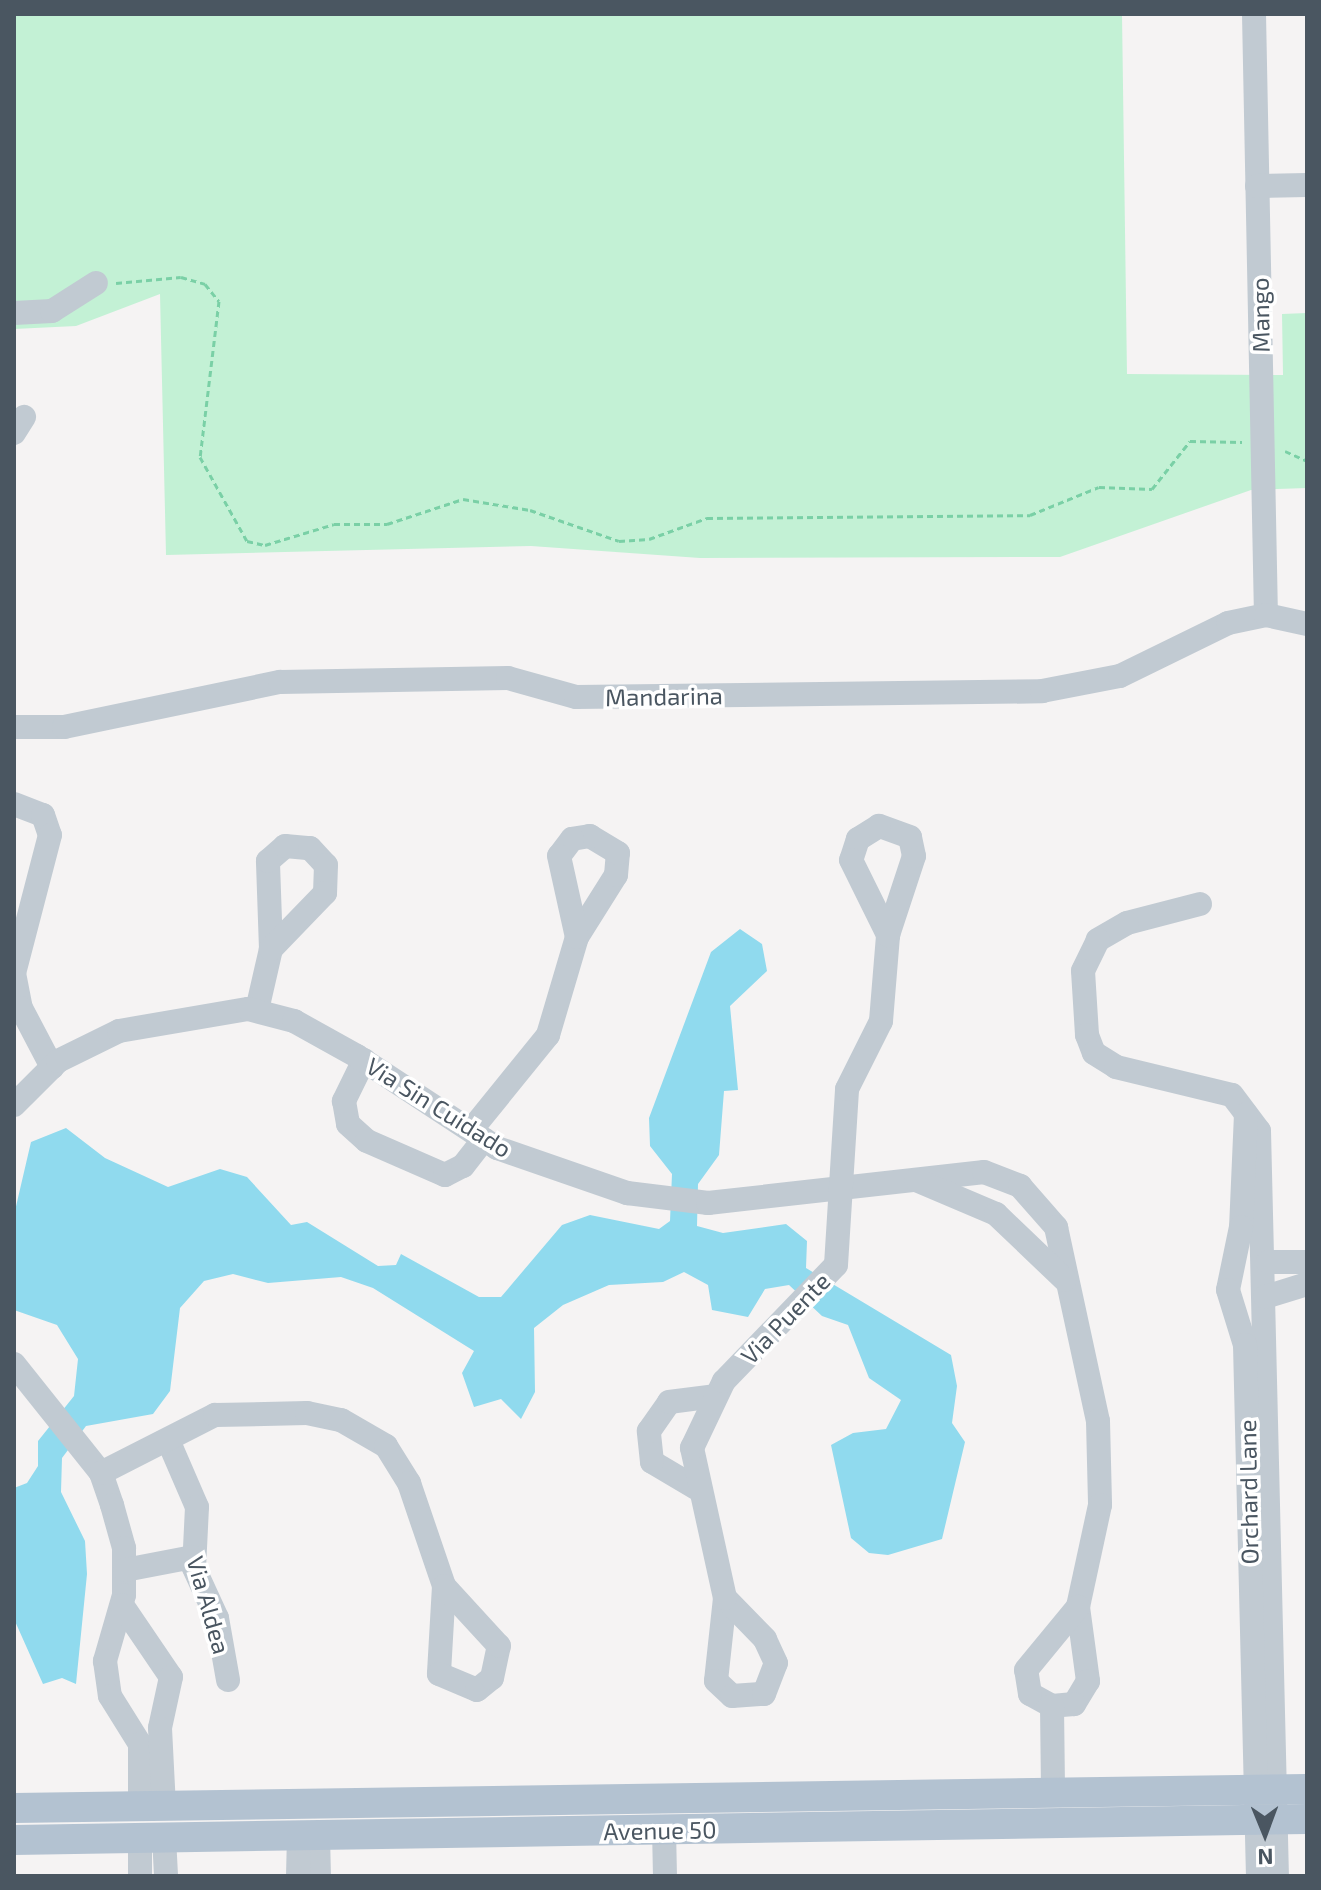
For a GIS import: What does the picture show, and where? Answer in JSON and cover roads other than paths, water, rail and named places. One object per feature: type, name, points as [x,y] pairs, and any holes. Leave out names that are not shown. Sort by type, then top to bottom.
[{"type":"main road","name":"Avenue 50","points":[[14,1808],[1307,1789]]},
{"type":"main road","points":[[664,1829],[670,1813],[683,1809],[898,1795]]},
{"type":"main road","points":[[152,1807],[152,1838]]},
{"type":"main road","name":"Avenue 50","points":[[14,1840],[1307,1819]]},
{"type":"street","name":"Mango","points":[[1254,14],[1266,615]]},
{"type":"street","points":[[1257,186],[1307,185]]},
{"type":"street","points":[[14,313],[52,311],[96,283]]},
{"type":"street","name":"Mandarina","points":[[14,727],[64,727],[280,682],[508,678],[576,697],[1042,691],[1120,676],[1228,623],[1266,615],[1307,624]]},
{"type":"street","points":[[14,804],[43,815],[50,835],[23,924],[14,973],[25,1018],[52,1067]]},
{"type":"street","points":[[14,899],[23,924]]},
{"type":"street","name":"Orchard Lane","points":[[1200,904],[1127,923],[1098,940],[1083,971],[1087,1035],[1094,1053],[1116,1067],[1216,1086],[1259,1131],[1267,1266],[1264,1790]]},
{"type":"street","name":"Via Puente","points":[[725,1598],[696,1488],[692,1448],[715,1396],[827,1275],[843,1234],[841,1188],[847,1089],[881,1021],[888,935]]},
{"type":"street","points":[[364,1060],[344,1101],[348,1124],[367,1141],[434,1175],[463,1166],[478,1134],[548,1035],[577,937]]},
{"type":"street","points":[[14,1105],[52,1067],[119,1031],[186,1015],[257,1010],[271,949]]},
{"type":"street","name":"Via Sin Cuidado","points":[[257,1010],[364,1060],[478,1134],[557,1172],[664,1200],[700,1203],[984,1172],[1031,1196],[1056,1227],[1098,1421],[1100,1505],[1078,1607],[1088,1681],[1074,1704],[1052,1706],[1030,1694],[1026,1670],[1078,1607]]},
{"type":"street","name":"Orchard Lane","points":[[1246,1114],[1228,1290],[1245,1345],[1265,1820],[1258,1876]]},
{"type":"street","points":[[910,1178],[1009,1224],[1067,1281]]},
{"type":"street","points":[[1009,1224],[1031,1196]]},
{"type":"street","points":[[1232,1267],[1307,1262]]},
{"type":"street","points":[[1265,1297],[1307,1284]]},
{"type":"street","points":[[14,1364],[101,1473],[125,1570],[122,1605],[105,1661],[110,1696],[140,1744],[152,1807]]},
{"type":"street","points":[[696,1488],[652,1462],[649,1431],[669,1402],[715,1396]]},
{"type":"street","points":[[101,1473],[215,1415],[307,1413],[341,1420],[393,1458],[444,1586]]},
{"type":"street","name":"Via Aldea","points":[[168,1440],[197,1507],[193,1557],[217,1618],[228,1680]]},
{"type":"street","points":[[125,1570],[193,1557]]},
{"type":"street","points":[[122,1605],[168,1669],[152,1807]]},
{"type":"street","points":[[1052,1706],[1053,1793]]},
{"type":"street","points":[[124,1716],[164,1715]]},
{"type":"street","name":"Orchard Lane","points":[[1265,1820],[1277,1876]]},
{"type":"street","points":[[664,1829],[665,1876]]},
{"type":"street","points":[[298,1876],[308,1836]]},
{"type":"street","points":[[308,1836],[319,1876]]},
{"type":"street","points":[[140,1876],[152,1838]]},
{"type":"street","points":[[152,1838],[166,1876]]},
{"type":"water","points":[[740,929],[762,944],[767,971],[730,1006],[738,1090],[724,1091],[719,1155],[698,1184],[697,1226],[723,1233],[786,1224],[807,1241],[806,1268],[951,1355],[957,1386],[952,1423],[965,1442],[942,1539],[888,1555],[869,1553],[851,1538],[831,1445],[853,1433],[886,1429],[901,1400],[869,1378],[848,1325],[822,1316],[789,1285],[765,1289],[748,1317],[712,1310],[708,1285],[684,1272],[663,1282],[609,1285],[563,1305],[534,1328],[535,1392],[521,1419],[501,1399],[474,1407],[462,1373],[474,1351],[373,1288],[341,1277],[268,1283],[233,1274],[204,1281],[180,1308],[170,1391],[153,1414],[86,1426],[62,1458],[61,1492],[85,1541],[87,1574],[76,1684],[62,1678],[43,1684],[14,1619],[14,1488],[27,1483],[38,1466],[38,1441],[74,1396],[78,1359],[57,1325],[14,1310],[14,1215],[31,1142],[66,1128],[105,1158],[168,1187],[220,1169],[247,1177],[291,1225],[307,1222],[378,1266],[396,1265],[401,1254],[479,1297],[501,1297],[562,1225],[590,1215],[659,1229],[670,1221],[672,1174],[650,1146],[649,1118],[711,952]]}]
